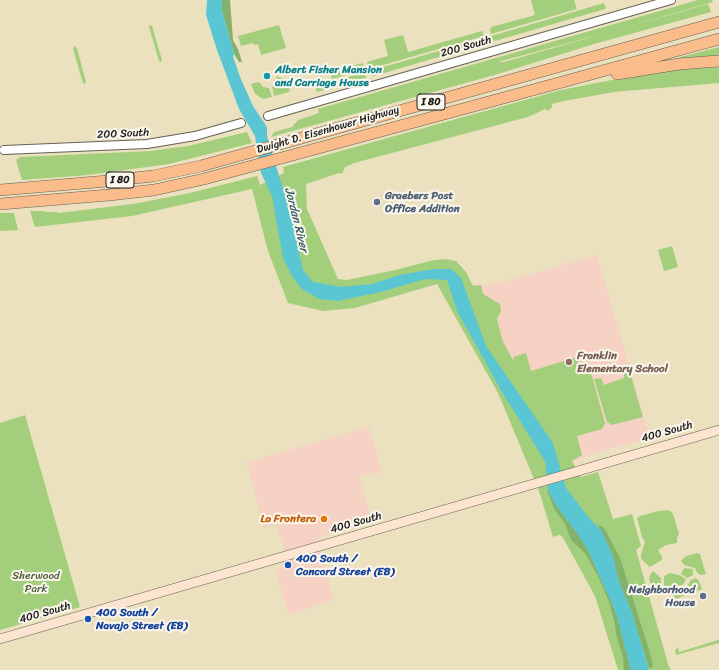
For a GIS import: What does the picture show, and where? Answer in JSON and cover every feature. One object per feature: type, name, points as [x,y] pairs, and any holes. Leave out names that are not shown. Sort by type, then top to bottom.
[{"type":"highway","name":"Dwight D. Eisenhower Highway","points":[[0,190],[153,176],[201,166],[719,22]]},
{"type":"highway","name":"Dwight D. Eisenhower Highway","points":[[2,204],[154,190],[204,179],[719,39]]},
{"type":"highway","points":[[555,84],[679,64],[715,62]]},
{"type":"main road","name":"400 South","points":[[0,639],[719,430]]},
{"type":"street","name":"200 South","points":[[268,116],[671,0]]},
{"type":"street","name":"200 South","points":[[4,150],[147,144],[195,136],[241,124]]},
{"type":"shaded area","name":"Franklin Elementary School","points":[[597,255],[650,438],[595,453],[573,462],[545,425],[476,296],[472,285],[504,282]]},
{"type":"shaded area","points":[[369,427],[382,471],[359,477],[372,521],[316,538],[334,600],[289,615],[275,570],[289,565],[276,524],[264,528],[247,462]]},
{"type":"green space","points":[[222,0],[230,0],[233,40],[238,49],[242,62],[239,62],[234,54],[222,11]]},
{"type":"green space","points":[[531,0],[574,0],[577,9],[491,34],[491,27],[535,15]]},
{"type":"green space","points":[[698,0],[712,0],[713,2],[606,33],[708,4],[711,12],[594,44],[498,74],[271,137],[274,132],[292,127],[298,120],[319,113],[318,109]],"holes":[[[606,33],[504,62],[498,62]]]},
{"type":"green space","points":[[604,3],[605,9],[495,41],[491,36]]},
{"type":"green space","points":[[150,25],[152,26],[162,60],[161,62],[159,61],[149,27]]},
{"type":"green space","points":[[279,25],[286,48],[261,55],[258,44],[254,45],[253,43],[241,46],[238,36]]},
{"type":"green space","points":[[482,31],[484,36],[369,69],[367,62],[388,56],[384,40],[403,35],[408,52]]},
{"type":"green space","points":[[484,38],[485,42],[483,44],[374,76],[370,75],[369,71]]},
{"type":"green space","points":[[74,46],[77,48],[86,82],[85,84],[83,83],[73,49]]},
{"type":"green space","points":[[719,47],[719,57],[669,61],[680,57]]},
{"type":"green space","points":[[363,63],[365,70],[332,79],[330,72]]},
{"type":"green space","points":[[719,65],[719,83],[614,92],[564,101],[552,104],[552,107],[548,111],[545,109],[528,117],[354,163],[345,167],[342,174],[339,173],[306,184],[307,209],[338,279],[347,280],[434,260],[446,259],[456,261],[466,272],[473,286],[481,285],[483,294],[500,304],[501,311],[497,319],[503,342],[513,360],[513,357],[526,353],[531,371],[577,357],[579,364],[588,362],[605,423],[602,429],[577,436],[582,455],[572,461],[581,477],[598,472],[613,519],[632,514],[641,546],[636,550],[671,670],[618,670],[595,596],[562,536],[559,535],[553,537],[539,491],[498,393],[437,284],[355,308],[323,311],[288,303],[268,251],[252,189],[132,216],[35,227],[30,211],[58,213],[133,204],[190,193],[257,176],[260,185],[284,173],[283,167],[561,90],[647,73]]},
{"type":"green space","points":[[365,72],[366,78],[337,86],[335,81]]},
{"type":"green space","points":[[276,76],[287,80],[290,89],[289,92],[274,96],[272,87],[277,85],[278,82]]},
{"type":"green space","points":[[259,82],[263,87],[269,88],[272,97],[263,99],[255,94],[251,84]]},
{"type":"green space","points":[[327,83],[329,89],[317,92],[315,86]]},
{"type":"green space","points":[[247,132],[252,143],[169,164],[88,175],[22,180],[16,160],[20,157],[151,151],[188,146]]},
{"type":"green space","points":[[0,213],[14,213],[18,230],[0,231]]},
{"type":"green space","points":[[672,246],[678,267],[664,271],[658,250]]},
{"type":"green space","points":[[629,369],[643,417],[612,425],[607,422],[594,379],[601,378],[604,385],[624,378],[624,371]]},
{"type":"green space","name":"Sherwood Park","points":[[25,415],[80,607],[0,630],[0,423]]},
{"type":"green space","points":[[547,490],[588,550],[616,613],[631,670],[624,670],[623,657],[616,634],[615,624],[609,602],[600,580],[585,553],[571,540],[565,524],[554,509]]},
{"type":"green space","points":[[668,510],[672,512],[679,534],[677,543],[666,545],[658,550],[662,560],[650,567],[641,558],[645,542],[642,537],[637,518],[658,511]]},
{"type":"green space","points":[[598,525],[603,527],[606,531],[620,558],[653,667],[649,668],[632,613],[618,579],[613,556]]},
{"type":"green space","points":[[697,553],[700,554],[706,574],[701,575],[697,573],[695,568],[684,565],[681,561],[686,556]]},
{"type":"green space","points":[[684,568],[693,569],[693,575],[687,578],[681,574]]},
{"type":"green space","points":[[653,571],[661,578],[661,590],[651,586],[649,577]]},
{"type":"green space","points":[[670,573],[679,575],[686,579],[683,585],[676,586],[671,592],[664,590],[664,576]]},
{"type":"green space","points":[[696,578],[702,589],[675,599],[674,596],[678,589],[686,588],[691,580]]},
{"type":"green space","points":[[719,639],[719,643],[676,655],[675,650],[678,647],[679,652]]},
{"type":"water","points":[[207,0],[222,0],[222,11],[234,54],[233,56],[240,77],[253,106],[267,127],[267,136],[291,215],[303,270],[313,282],[341,287],[372,284],[400,275],[433,269],[451,269],[461,278],[486,346],[553,443],[566,488],[589,518],[601,530],[613,556],[618,579],[632,613],[649,670],[631,670],[616,613],[588,550],[554,502],[548,490],[545,461],[502,392],[457,311],[447,280],[425,279],[381,292],[338,301],[319,299],[302,289],[292,276],[283,258],[272,196],[261,173],[255,136],[239,109],[217,50],[206,15]]},
{"type":"place","name":"Albert Fisher Mansion and Carriage House","points":[[267,76]]},
{"type":"place","name":"Graebers Post Office Addition","points":[[377,202]]},
{"type":"place","name":"Franklin Elementary School","points":[[569,362]]},
{"type":"place","name":"La Frontera","points":[[324,519]]},
{"type":"place","name":"400 South / Concord Street (EB)","points":[[288,565]]},
{"type":"place","name":"Neighborhood House","points":[[703,596]]},
{"type":"place","name":"400 South / Navajo Street (EB)","points":[[88,619]]},
{"type":"water label","name":"Jordan River","points":[[296,220]]}]
